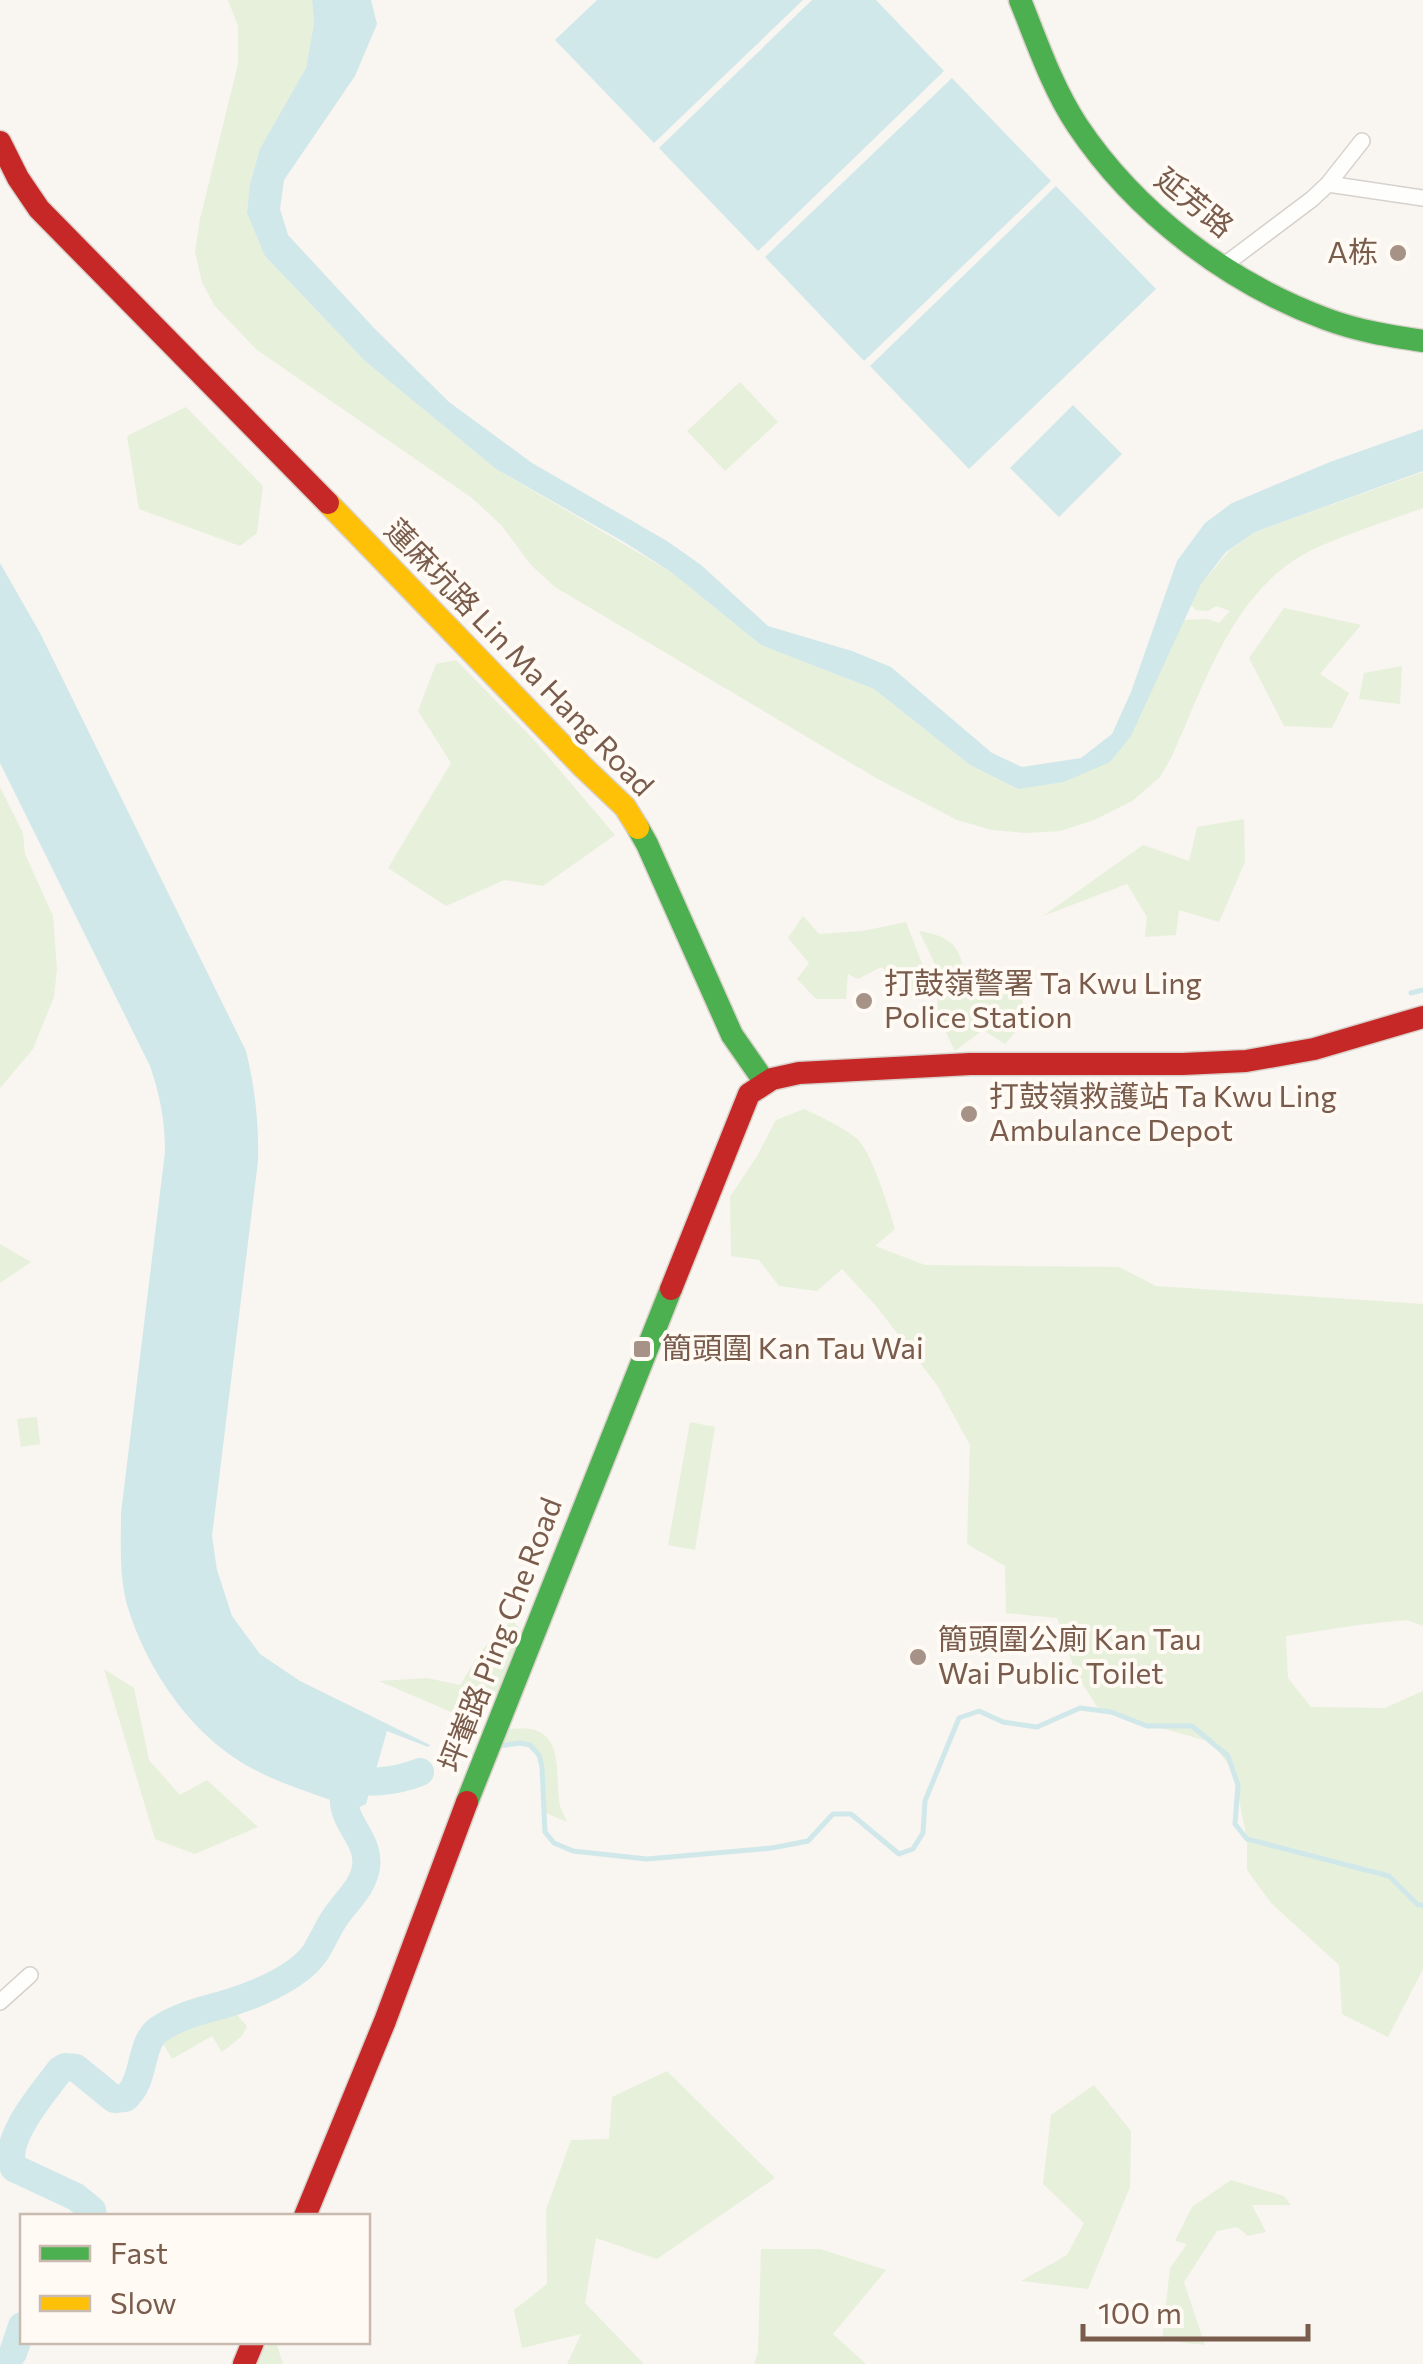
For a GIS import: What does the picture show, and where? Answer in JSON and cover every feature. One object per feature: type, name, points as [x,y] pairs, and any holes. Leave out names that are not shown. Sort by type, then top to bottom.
[{"type":"street","name":"延芳路","points":[[1020,0],[1077,125],[1100,156],[1157,216],[1223,266],[1297,306],[1372,335],[1423,341]]},
{"type":"street","points":[[1223,266],[1312,199],[1362,140]]},
{"type":"street","name":"蓮麻坑路 Lin Ma Hang Road","points":[[0,142],[39,209],[625,807],[647,844],[732,1034],[764,1080]]},
{"type":"street","points":[[1328,184],[1423,198]]},
{"type":"street","points":[[764,1080],[788,1074],[977,1064],[1239,1061],[1327,1046],[1423,1017]]},
{"type":"street","name":"坪輋路 Ping Che Road","points":[[306,2214],[728,1144],[749,1094],[764,1080]]},
{"type":"street","points":[[0,2002],[30,1975]]},
{"type":"green space","points":[[228,0],[312,0],[314,23],[306,68],[260,151],[250,184],[265,256],[365,361],[496,469],[671,572],[761,645],[874,689],[970,765],[1018,789],[1129,738],[1184,620],[1208,619],[1219,623],[1230,611],[1216,606],[1208,611],[1196,610],[1191,605],[1201,584],[1230,550],[1255,532],[1423,472],[1423,508],[1314,549],[1286,566],[1263,587],[1226,639],[1160,777],[1132,801],[1060,831],[992,830],[957,820],[876,778],[555,587],[472,498],[257,350],[214,305],[202,282],[195,252],[238,64],[238,26]]},
{"type":"green space","points":[[740,382],[778,422],[725,471],[687,431]]},
{"type":"green space","points":[[186,407],[263,486],[257,533],[240,546],[139,509],[127,436]]},
{"type":"green space","points":[[1284,608],[1361,625],[1320,674],[1349,693],[1332,728],[1284,726],[1249,658]]},
{"type":"green space","points":[[456,660],[534,740],[615,835],[543,886],[504,880],[446,906],[388,868],[451,763],[418,711],[436,664]]},
{"type":"green space","points":[[1402,666],[1400,704],[1359,699],[1364,673]]},
{"type":"green space","points":[[0,787],[23,833],[25,854],[53,916],[57,969],[54,997],[33,1049],[0,1088]]},
{"type":"green space","points":[[1244,819],[1245,862],[1219,922],[1179,910],[1176,935],[1145,937],[1147,917],[1127,884],[1043,916],[1143,845],[1189,861],[1197,827]]},
{"type":"green space","points":[[803,916],[819,934],[906,922],[930,984],[906,1001],[906,983],[881,967],[858,979],[848,974],[846,999],[816,999],[797,979],[809,963],[788,938]]},
{"type":"green space","points":[[919,931],[944,938],[957,950],[969,992],[1014,977],[1028,1017],[1005,1044],[983,1030],[955,1051],[938,1016],[936,966]]},
{"type":"green space","points":[[804,1109],[854,1136],[869,1157],[895,1229],[875,1246],[925,1265],[1119,1267],[1156,1286],[1423,1304],[1423,1626],[1407,1620],[1286,1636],[1288,1678],[1311,1707],[1385,1708],[1423,1691],[1423,1969],[1388,2037],[1342,2014],[1339,1965],[1271,1903],[1247,1870],[1247,1839],[1233,1770],[1211,1742],[1100,1711],[1076,1674],[1057,1618],[1006,1613],[1005,1566],[967,1544],[970,1445],[937,1385],[876,1306],[842,1269],[817,1291],[779,1286],[759,1260],[731,1256],[730,1197],[776,1120]]},
{"type":"green space","points":[[0,1244],[31,1262],[0,1283]]},
{"type":"green space","points":[[37,1417],[40,1444],[21,1447],[17,1419]]},
{"type":"green space","points":[[690,1422],[715,1427],[695,1550],[668,1545]]},
{"type":"green space","points":[[512,1620],[525,1635],[503,1690],[472,1721],[379,1681],[427,1678],[460,1685],[482,1650]]},
{"type":"green space","points":[[104,1669],[134,1688],[149,1760],[180,1795],[207,1780],[258,1827],[195,1854],[155,1839]]},
{"type":"green space","points":[[505,1729],[530,1729],[549,1740],[556,1760],[560,1806],[567,1822],[544,1812],[543,1773],[538,1754],[521,1743],[499,1746]]},
{"type":"green space","points":[[227,2004],[247,2026],[242,2036],[222,2052],[212,2036],[172,2059],[156,2031],[193,2013]]},
{"type":"green space","points":[[667,2071],[775,2178],[657,2259],[596,2238],[585,2303],[644,2364],[567,2364],[581,2334],[522,2348],[514,2310],[547,2284],[546,2210],[571,2140],[609,2139],[612,2097]]},
{"type":"green space","points":[[1094,2085],[1131,2131],[1130,2187],[1088,2289],[1021,2281],[1067,2255],[1084,2223],[1043,2184],[1051,2115]]},
{"type":"green space","points":[[1231,2180],[1284,2196],[1291,2205],[1252,2205],[1266,2232],[1248,2236],[1237,2227],[1217,2231],[1184,2282],[1205,2345],[1162,2340],[1170,2268],[1187,2244],[1175,2241],[1192,2207]]},
{"type":"green space","points":[[761,2249],[820,2249],[886,2270],[833,2334],[866,2364],[754,2364],[758,2352]]},
{"type":"green space","points":[[277,2344],[283,2364],[252,2364],[258,2350]]},
{"type":"water","points":[[312,0],[371,0],[377,24],[355,76],[284,180],[280,209],[288,235],[375,329],[449,402],[532,463],[667,541],[701,565],[768,626],[891,667],[992,753],[1022,767],[1081,758],[1112,734],[1131,692],[1177,561],[1205,523],[1232,503],[1423,429],[1423,471],[1255,532],[1226,552],[1201,584],[1131,736],[1110,762],[1064,782],[1018,789],[970,765],[874,689],[761,645],[671,572],[496,469],[365,361],[265,256],[247,213],[250,184],[260,149],[306,68],[314,23]]},
{"type":"water","points":[[597,0],[803,0],[654,143],[555,40]]},
{"type":"water","points":[[812,0],[876,0],[944,71],[758,251],[659,148]]},
{"type":"water","points":[[952,78],[1051,181],[864,361],[765,257]]},
{"type":"water","points":[[1056,186],[1156,289],[969,469],[870,366]]},
{"type":"water","points":[[1073,405],[1122,454],[1059,517],[1010,468]]},
{"type":"water","points":[[0,563],[40,633],[246,1051],[256,1106],[258,1161],[212,1536],[217,1570],[232,1616],[260,1654],[300,1681],[430,1745],[387,1731],[366,1804],[358,1808],[267,1776],[213,1741],[193,1722],[160,1678],[127,1605],[121,1513],[165,1152],[163,1119],[150,1066],[0,763]]},
{"type":"waterway","points":[[1411,993],[1423,990]]},
{"type":"waterway","points":[[499,1746],[530,1745],[539,1755],[545,1832],[554,1843],[573,1851],[647,1859],[772,1848],[808,1841],[833,1814],[851,1814],[899,1854],[913,1849],[923,1833],[925,1801],[959,1718],[979,1711],[1003,1722],[1037,1727],[1080,1708],[1111,1712],[1147,1726],[1192,1726],[1228,1756],[1238,1785],[1235,1824],[1247,1839],[1389,1876],[1418,1905],[1423,1905]]},
{"type":"waterway","points":[[339,1777],[380,1781],[420,1772]]},
{"type":"waterway","points":[[93,2214],[76,2197],[14,2168],[13,2144],[26,2117],[65,2067],[76,2068],[114,2099],[125,2098],[132,2091],[148,2044],[158,2030],[188,2015],[260,1992],[307,1962],[357,1888],[366,1867],[365,1850],[346,1811],[346,1780]]},
{"type":"waterway","points":[[4,2364],[13,2353],[20,2332]]},
{"type":"traffic: fast","points":[[1020,0],[1052,80],[1077,125],[1100,157],[1155,215],[1219,265],[1290,304],[1350,327],[1423,341]]},
{"type":"traffic: fast","points":[[638,828],[732,1035],[764,1081]]},
{"type":"traffic: fast","points":[[467,1802],[671,1289]]},
{"type":"traffic: slow","points":[[328,503],[625,807],[638,828]]},
{"type":"traffic: jam","points":[[0,142],[39,209],[328,503]]},
{"type":"traffic: jam","points":[[671,1289],[749,1094],[772,1079],[799,1073],[970,1064],[1246,1061],[1314,1049],[1423,1017]]},
{"type":"traffic: jam","points":[[306,2214],[385,2021],[467,1802]]},
{"type":"traffic: jam","points":[[244,2364],[252,2344]]},
{"type":"place","name":"A栋","points":[[1398,253]]},
{"type":"place","name":"打鼓嶺警署 Ta Kwu Ling Police Station","points":[[864,1001]]},
{"type":"place","name":"打鼓嶺救護站 Ta Kwu Ling Ambulance Depot","points":[[969,1114]]},
{"type":"place","name":"簡頭圍 Kan Tau Wai","points":[[642,1349]]},
{"type":"place","name":"簡頭圍公廁 Kan Tau Wai Public Toilet","points":[[918,1657]]}]
